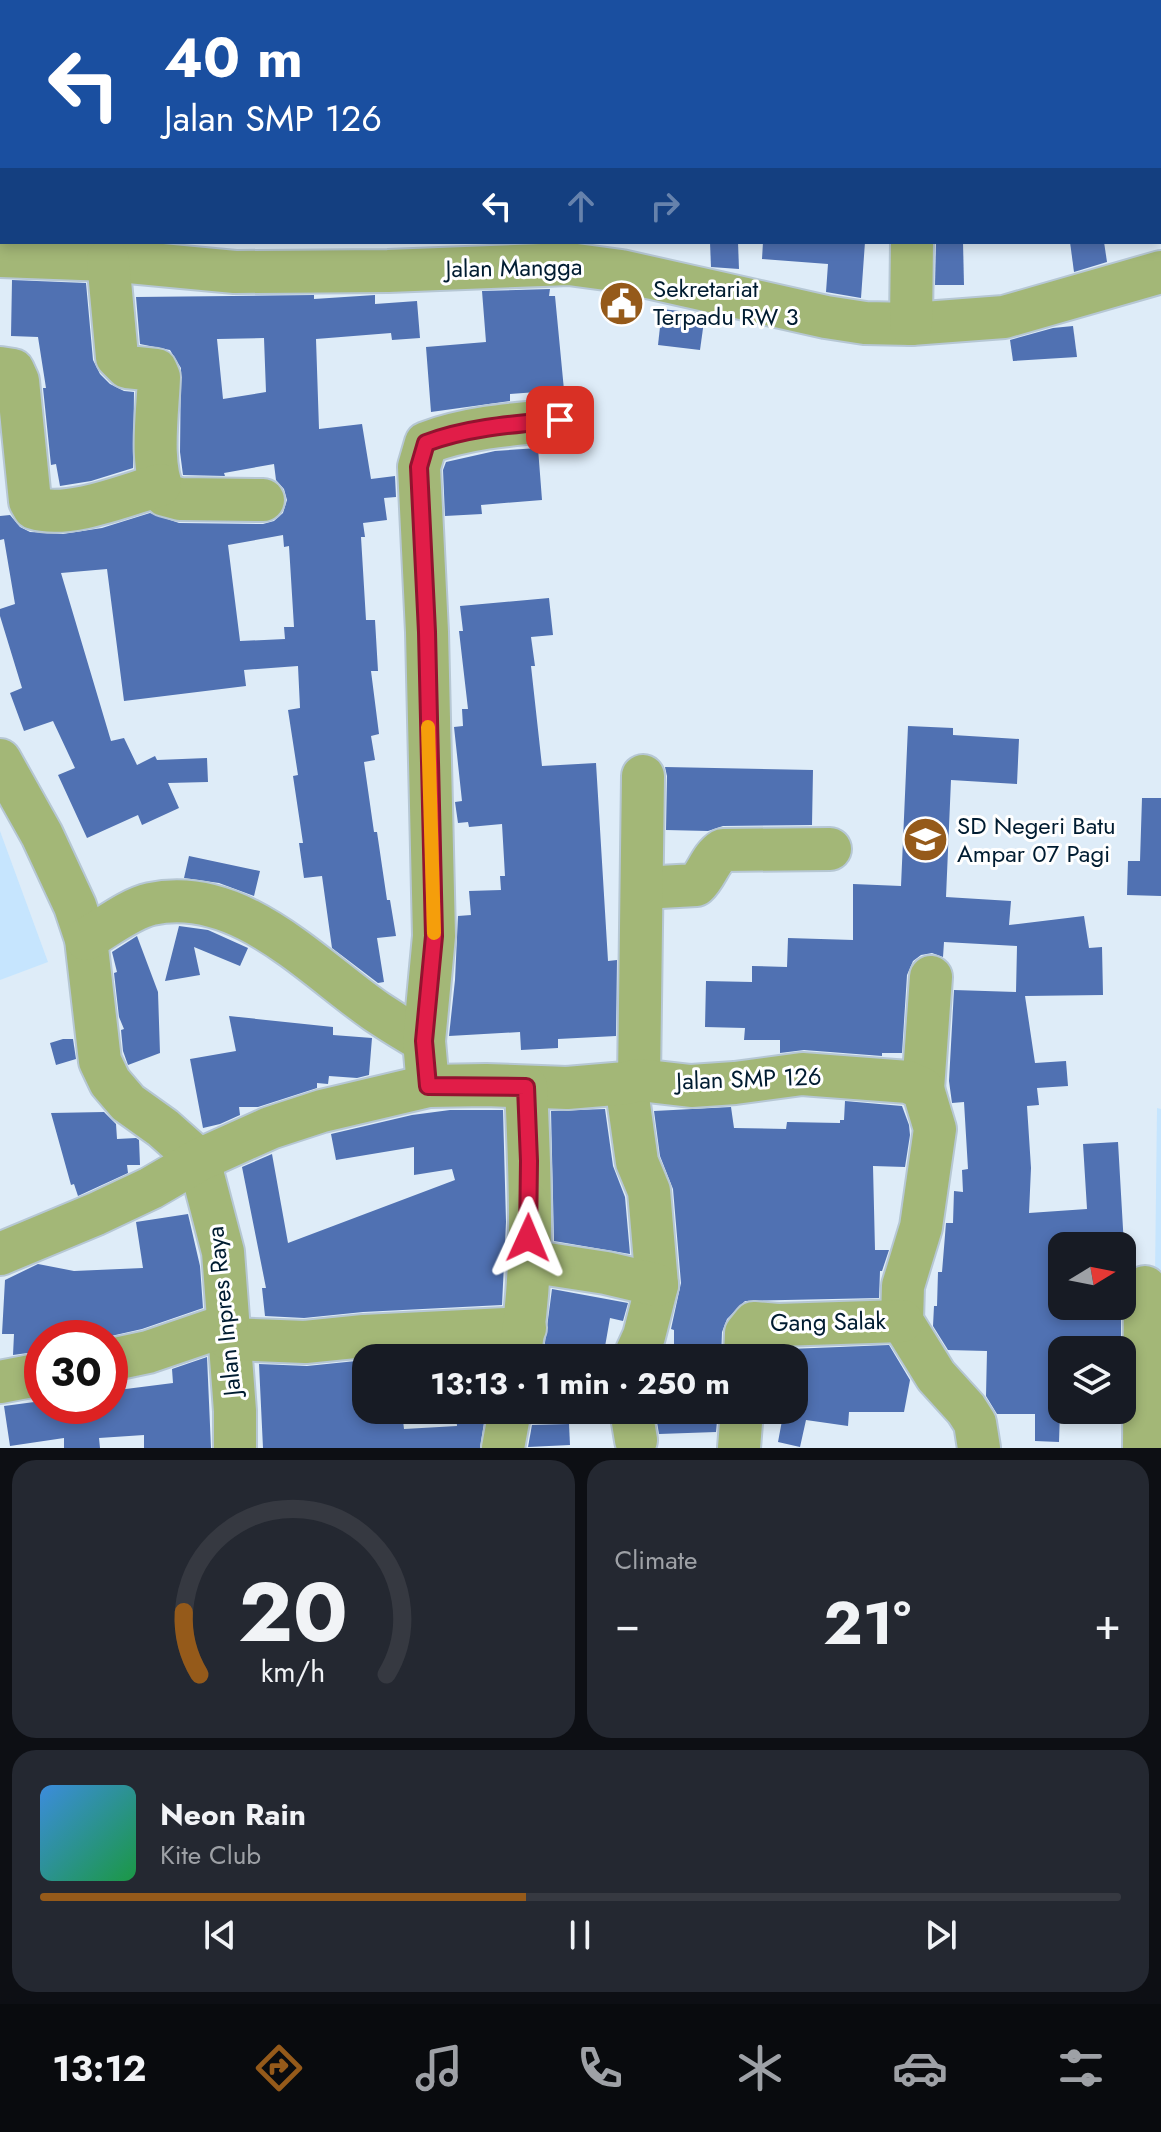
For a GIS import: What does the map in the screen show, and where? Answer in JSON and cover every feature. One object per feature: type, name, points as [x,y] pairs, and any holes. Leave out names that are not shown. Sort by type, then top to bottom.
[{"type":"street","points":[[911,324],[912,244]]},
{"type":"street","name":"Jalan Mangga","points":[[0,256],[108,260],[235,272],[388,257],[502,254],[621,271],[787,310],[865,323],[911,324],[1004,317],[1161,272]]},
{"type":"street","points":[[108,260],[117,357],[127,367],[156,370],[159,377],[157,457],[160,485],[165,495],[180,499],[263,500]]},
{"type":"street","points":[[0,368],[9,368],[17,375],[30,501],[34,508],[49,511],[84,507],[160,485]]},
{"type":"street","points":[[428,1086],[424,1041],[434,936],[427,632],[419,467],[426,443],[445,436],[505,425],[560,420]]},
{"type":"street","points":[[0,760],[42,835],[75,906],[86,939],[100,1061],[110,1082],[128,1103],[163,1128],[199,1160]]},
{"type":"street","points":[[640,1344],[657,1285],[649,1191],[637,1162],[632,1082],[642,888],[643,776]]},
{"type":"street","points":[[642,888],[696,885],[716,854],[723,850],[830,849]]},
{"type":"street","points":[[86,939],[147,905],[189,902],[229,911],[293,945],[375,1011],[424,1041]]},
{"type":"street","points":[[931,977],[923,1089],[935,1129],[921,1227],[903,1286],[902,1321],[936,1376],[975,1423],[979,1448]]},
{"type":"street","name":"Jalan SMP 126","points":[[0,1254],[151,1188],[199,1160],[270,1128],[322,1111],[428,1086],[567,1088],[632,1082],[691,1086],[802,1074],[908,1082],[923,1089]]},
{"type":"street","points":[[128,1356],[228,1332],[305,1342],[364,1336],[522,1343],[528,1261],[526,1087]]},
{"type":"street","name":"Jalan Inpres Raya","points":[[199,1160],[223,1252],[235,1448]]},
{"type":"street","points":[[528,1261],[606,1273],[657,1285]]},
{"type":"street","points":[[1144,1448],[1145,1287]]},
{"type":"street","name":"Gang Salak","points":[[750,1340],[778,1325],[902,1321]]},
{"type":"street","points":[[0,1382],[24,1377]]},
{"type":"street","points":[[503,1448],[507,1424]]},
{"type":"street","points":[[739,1448],[741,1424]]},
{"type":"shaded area","points":[[0,831],[48,962],[0,980]]},
{"type":"shaded area","points":[[1157,1108],[1161,1109],[1161,1275],[1155,1275]]},
{"type":"building","points":[[710,244],[738,244],[739,269],[711,267]]},
{"type":"building","points":[[763,244],[865,244],[861,298],[826,292],[828,264],[762,259]]},
{"type":"building","points":[[936,244],[963,244],[964,285],[935,285]]},
{"type":"building","points":[[1070,244],[1104,244],[1107,262],[1074,272]]},
{"type":"building","points":[[12,280],[86,283],[93,360],[110,384],[134,392],[133,468],[91,481],[60,486],[56,464],[51,465],[43,388],[46,388],[38,337],[11,336]]},
{"type":"building","points":[[550,289],[549,296],[555,296],[564,390],[510,394],[510,401],[431,412],[426,347],[486,342],[482,291]]},
{"type":"building","points":[[314,295],[314,299],[375,295],[375,304],[417,301],[420,338],[392,340],[391,333],[316,339],[319,429],[362,424],[371,479],[395,476],[396,497],[384,498],[387,520],[363,523],[365,537],[361,537],[366,620],[375,620],[378,671],[371,671],[379,734],[371,736],[375,760],[364,762],[374,832],[377,832],[396,936],[377,938],[384,982],[378,983],[332,948],[322,876],[304,878],[299,843],[303,843],[293,776],[298,775],[288,710],[300,708],[298,666],[244,670],[246,686],[124,701],[107,569],[61,573],[111,741],[124,738],[137,765],[155,756],[157,760],[207,758],[208,782],[168,783],[179,808],[142,825],[138,815],[87,838],[58,775],[75,768],[53,721],[24,731],[10,693],[22,688],[0,616],[0,609],[15,604],[4,539],[0,540],[0,516],[10,515],[20,527],[30,532],[63,534],[102,528],[150,513],[179,523],[263,524],[274,521],[283,513],[287,500],[284,489],[276,480],[274,464],[224,473],[225,476],[183,475],[180,452],[181,368],[170,350],[140,344],[136,297]],"holes":[[[264,338],[266,392],[223,399],[217,339]],[[283,535],[284,547],[289,546],[294,627],[284,627],[285,639],[240,641],[228,545]]]},
{"type":"building","points":[[662,309],[705,314],[700,350],[658,345]]},
{"type":"building","points":[[1073,326],[1077,357],[1013,361],[1010,340]]},
{"type":"building","points":[[538,448],[542,500],[481,505],[482,514],[445,516],[443,470],[446,462],[495,451]]},
{"type":"building","points":[[549,598],[553,635],[531,637],[535,666],[531,666],[542,766],[596,763],[608,961],[617,960],[616,1036],[558,1039],[558,1048],[521,1050],[520,1032],[449,1036],[458,916],[471,915],[469,891],[501,890],[500,876],[505,876],[502,824],[469,827],[468,822],[458,823],[455,802],[462,801],[454,727],[463,726],[462,709],[468,709],[459,631],[463,631],[460,606]]},
{"type":"building","points":[[908,726],[953,728],[953,735],[1019,739],[1017,784],[951,780],[946,897],[1011,901],[1009,925],[1084,916],[1089,948],[1102,947],[1103,995],[1025,996],[1035,1063],[1066,1061],[1068,1086],[1037,1088],[1039,1105],[1027,1106],[1031,1168],[1029,1213],[1087,1209],[1083,1144],[1118,1142],[1123,1232],[1048,1232],[1048,1320],[1121,1320],[1121,1336],[1048,1336],[1048,1424],[1060,1424],[1059,1442],[1035,1441],[1035,1414],[997,1414],[986,1396],[987,1351],[948,1350],[933,1326],[946,1223],[953,1223],[954,1191],[963,1192],[962,1170],[968,1169],[964,1102],[952,1103],[949,1081],[954,990],[1016,992],[1017,946],[944,942],[943,957],[932,953],[921,955],[913,961],[907,975],[902,1053],[882,1053],[882,1056],[804,1050],[780,1053],[780,1040],[744,1040],[745,1028],[705,1027],[706,981],[752,982],[752,966],[787,967],[788,938],[853,940],[853,884],[901,886]]},
{"type":"building","points":[[665,767],[813,770],[812,825],[723,826],[708,831],[666,830]]},
{"type":"building","points":[[1142,798],[1161,798],[1161,896],[1127,895],[1128,861],[1140,861]]},
{"type":"building","points":[[189,856],[260,871],[254,896],[219,883],[184,878]]},
{"type":"building","points":[[179,926],[208,930],[248,948],[240,966],[194,947],[200,975],[165,981]]},
{"type":"building","points":[[137,936],[158,992],[160,1053],[128,1065],[123,1051],[121,1030],[124,1029],[119,1017],[114,973],[117,972],[112,952]]},
{"type":"building","points":[[229,1016],[333,1027],[333,1035],[372,1038],[369,1075],[357,1078],[329,1076],[328,1084],[317,1083],[317,1088],[258,1107],[239,1107],[240,1115],[203,1128],[190,1059],[236,1051]]},
{"type":"building","points":[[73,1039],[76,1059],[56,1065],[50,1043]]},
{"type":"building","points":[[845,1101],[902,1106],[909,1125],[905,1167],[873,1166],[875,1250],[889,1250],[880,1271],[879,1298],[745,1301],[727,1319],[722,1344],[674,1344],[674,1330],[671,1329],[681,1283],[673,1189],[660,1156],[654,1111],[731,1107],[734,1128],[786,1129],[787,1122],[840,1123],[844,1120]]},
{"type":"building","points":[[605,1109],[613,1166],[625,1197],[630,1254],[554,1241],[551,1111]]},
{"type":"building","points":[[450,1110],[503,1110],[506,1222],[502,1305],[304,1318],[265,1316],[262,1288],[266,1288],[242,1167],[272,1154],[288,1243],[455,1180],[452,1169],[414,1175],[414,1147],[336,1160],[331,1134],[412,1115]]},
{"type":"building","points":[[104,1112],[116,1124],[117,1139],[139,1140],[140,1165],[127,1165],[128,1173],[78,1196],[74,1184],[71,1185],[51,1113]]},
{"type":"building","points":[[188,1214],[200,1266],[203,1308],[128,1332],[128,1320],[24,1320],[24,1353],[13,1355],[14,1334],[2,1334],[5,1280],[38,1264],[74,1271],[143,1268],[136,1222]]},
{"type":"building","points":[[552,1289],[628,1303],[623,1321],[610,1318],[605,1344],[545,1344]]},
{"type":"building","points":[[889,1345],[910,1380],[904,1412],[849,1412],[848,1426],[808,1420],[808,1348]]},
{"type":"building","points":[[207,1357],[211,1448],[144,1448],[144,1435],[99,1438],[100,1448],[64,1448],[64,1438],[10,1446],[4,1406],[24,1403],[24,1424],[128,1424],[128,1389],[173,1383],[172,1369]]},
{"type":"building","points":[[352,1361],[352,1424],[403,1424],[404,1429],[484,1424],[480,1448],[263,1448],[259,1364],[307,1366]]},
{"type":"building","points":[[569,1424],[570,1445],[528,1447],[532,1425]]},
{"type":"building","points":[[657,1424],[717,1424],[716,1432],[659,1434]]},
{"type":"building","points":[[781,1424],[805,1424],[800,1447],[778,1442]]},
{"type":"slow traffic","points":[[428,727],[434,933]]},
{"type":"place","name":"Sekretariat Terpadu RW 3","points":[[622,303]]},
{"type":"place","name":"SD Negeri Batu Ampar 07 Pagi","points":[[926,840]]},
{"type":"route","points":[[528,1238],[526,1087],[428,1086],[424,1041],[434,936],[427,632],[419,467],[426,443],[445,436],[505,425],[560,420]]}]
